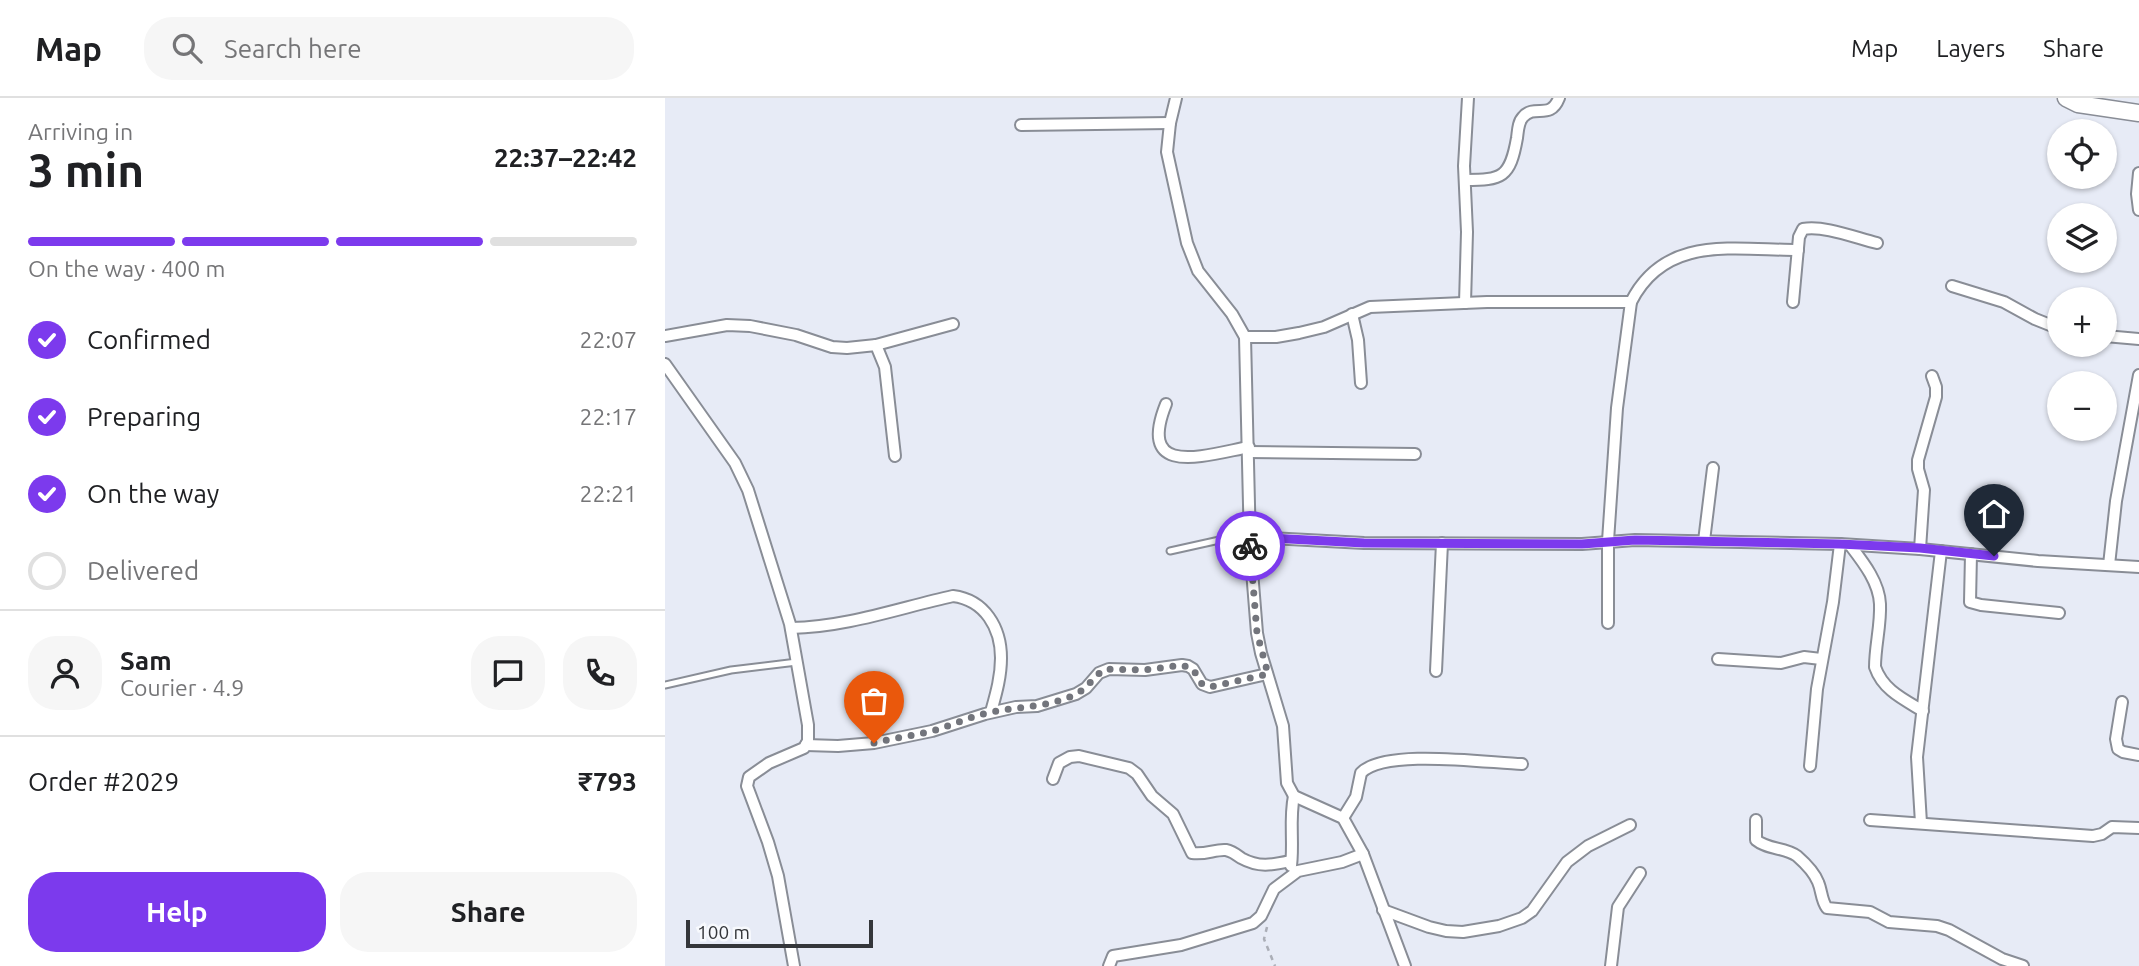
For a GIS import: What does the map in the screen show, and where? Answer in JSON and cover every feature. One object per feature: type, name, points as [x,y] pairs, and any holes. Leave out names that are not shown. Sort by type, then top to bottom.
[{"type":"main road","points":[[2066,98],[2078,104],[2139,113]]},
{"type":"street","points":[[1176,98],[1167,152],[1192,257],[1198,271],[1232,314],[1245,337],[1250,534],[1257,633],[1285,736],[1287,783],[1294,796],[1288,877]]},
{"type":"street","points":[[1465,303],[1467,232],[1464,166],[1468,98]]},
{"type":"street","points":[[1465,180],[1491,180],[1505,173],[1516,146],[1520,119],[1533,111],[1550,111],[1559,98]]},
{"type":"street","points":[[1021,125],[1170,123]]},
{"type":"street","points":[[2139,173],[2139,210]]},
{"type":"street","points":[[1793,302],[1799,237],[1803,229],[1811,227],[1877,243]]},
{"type":"street","points":[[1608,623],[1608,541],[1617,408],[1631,302],[1637,290],[1662,265],[1702,249],[1798,250]]},
{"type":"street","points":[[1952,286],[2004,302],[2047,324]]},
{"type":"street","points":[[1245,337],[1276,337],[1299,333],[1324,327],[1370,307],[1465,303],[1631,302]]},
{"type":"street","points":[[1352,314],[1358,340],[1361,383]]},
{"type":"street","points":[[665,336],[727,325],[750,326],[796,335],[832,347],[847,348],[876,345],[953,324]]},
{"type":"street","points":[[2117,337],[2139,339]]},
{"type":"street","points":[[876,345],[885,367],[895,456]]},
{"type":"street","points":[[665,364],[712,428],[744,481],[791,628],[808,724],[806,745],[769,763],[749,777],[747,786],[778,876],[794,966]]},
{"type":"street","points":[[2109,565],[2116,501],[2139,375]]},
{"type":"street","points":[[1920,548],[1924,490],[1918,460],[1936,397],[1932,376]]},
{"type":"street","points":[[1166,404],[1158,434],[1166,453],[1176,457],[1199,457],[1249,449],[1415,454]]},
{"type":"street","points":[[1704,541],[1713,468]]},
{"type":"street","points":[[1250,534],[1364,543],[1582,544],[1635,540],[1845,545],[1920,548],[2139,567]]},
{"type":"street","points":[[1436,671],[1441,543]]},
{"type":"street","points":[[1810,766],[1821,659],[1845,545]]},
{"type":"street","points":[[1845,545],[1869,572],[1878,591],[1880,605],[1875,667],[1879,676],[1892,691],[1923,711]]},
{"type":"street","points":[[1921,823],[1916,770],[1941,551]]},
{"type":"street","points":[[1971,554],[1970,598],[1974,604],[2059,612]]},
{"type":"street","points":[[791,628],[821,628],[856,622],[953,596],[966,597],[978,604],[993,623],[1001,656],[1000,678],[991,712]]},
{"type":"street","points":[[1719,659],[1781,663],[1804,657],[1821,659]]},
{"type":"street","points":[[806,745],[874,743],[932,731],[991,712],[1037,706],[1076,694],[1086,688],[1099,673],[1109,669],[1145,670],[1182,665],[1193,669],[1202,684],[1210,687],[1268,674]]},
{"type":"street","points":[[2122,702],[2116,738],[2118,749],[2139,755]]},
{"type":"street","points":[[1053,779],[1059,763],[1070,757],[1079,756],[1129,768],[1137,774],[1152,796],[1173,814],[1192,852],[1208,854],[1224,849],[1254,865],[1263,866],[1291,861]]},
{"type":"street","points":[[1343,818],[1356,797],[1361,773],[1372,765],[1401,760],[1437,759],[1521,764]]},
{"type":"street","points":[[1294,796],[1343,818],[1363,854],[1405,966]]},
{"type":"street","points":[[1756,820],[1756,840],[1800,858],[1813,873],[1824,904],[1828,908],[1870,912],[1889,922],[1937,926],[2002,959],[2023,966]]},
{"type":"street","points":[[1870,820],[2093,836],[2112,827],[2139,828]]},
{"type":"street","points":[[1383,910],[1446,931],[1463,932],[1499,926],[1532,911],[1567,862],[1588,846],[1630,825]]},
{"type":"street","points":[[1109,966],[1113,956],[1181,945],[1253,923],[1261,916],[1274,889],[1288,877],[1298,871],[1342,862],[1363,854]]},
{"type":"street","points":[[1611,966],[1618,907],[1640,873]]},
{"type":"lane","points":[[1170,551],[1250,534]]},
{"type":"lane","points":[[665,685],[731,670],[797,662]]},
{"type":"path","points":[[1267,927],[1264,939],[1275,966]]},
{"type":"way so far","points":[[874,743],[932,731],[985,713],[1056,701],[1086,688],[1105,669],[1145,670],[1188,666],[1206,687],[1268,674],[1257,633],[1250,546]]},
{"type":"route","points":[[1250,546],[1250,537],[1364,543],[1582,544],[1635,540],[1845,544],[1994,556]]}]
